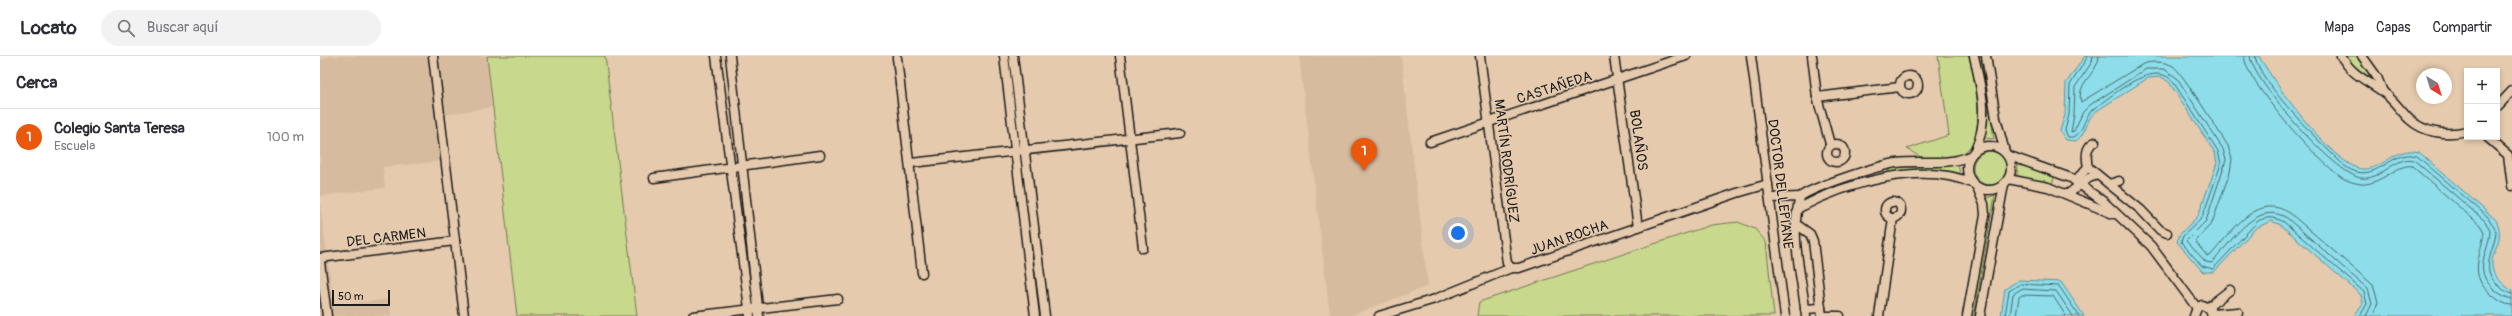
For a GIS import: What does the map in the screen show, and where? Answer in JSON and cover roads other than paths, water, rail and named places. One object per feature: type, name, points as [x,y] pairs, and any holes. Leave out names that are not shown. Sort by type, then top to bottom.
[{"type":"street","points":[[433,56],[464,316]]},
{"type":"street","points":[[716,56],[732,166],[749,313]]},
{"type":"street","points":[[730,56],[758,312]]},
{"type":"street","points":[[1004,56],[1035,314],[1044,313],[1013,56]]},
{"type":"street","points":[[1120,56],[1143,248]]},
{"type":"street","name":"MARTÍN RODRÍGUEZ","points":[[1480,56],[1507,263],[1511,268]]},
{"type":"street","name":"BOLAÑOS","points":[[1614,56],[1638,227]]},
{"type":"street","name":"CASTAÑEDA","points":[[1430,142],[1686,56]]},
{"type":"street","name":"DOCTOR DELLEPIANE","points":[[1752,56],[1785,316]]},
{"type":"street","points":[[1812,56],[1817,97],[1830,144]]},
{"type":"street","points":[[1967,316],[1984,215],[1984,204],[1976,186],[1967,174],[1973,153],[1981,138],[1984,120],[1983,99],[1974,56]]},
{"type":"street","points":[[1980,316],[2006,182],[2011,167],[1997,124],[1986,56]]},
{"type":"street","points":[[2341,56],[2352,71],[2362,80],[2383,92],[2417,125],[2446,134],[2464,131]]},
{"type":"street","points":[[2362,56],[2377,77],[2383,92]]},
{"type":"street","points":[[898,58],[911,163],[922,273]]},
{"type":"street","points":[[1817,97],[1900,87]]},
{"type":"street","points":[[2500,104],[2512,91]]},
{"type":"street","points":[[911,163],[1024,149],[1180,133]]},
{"type":"street","points":[[2491,140],[2510,153],[2512,186]]},
{"type":"street","points":[[2068,194],[2078,183],[2088,167],[2089,146],[2095,142]]},
{"type":"street","points":[[1770,198],[1800,197],[1813,190],[1884,166],[1896,163],[1948,162],[1973,153],[1987,145],[1994,146],[2006,154],[2078,183],[2126,221],[2157,252],[2196,312],[2238,312]]},
{"type":"street","points":[[654,178],[820,155]]},
{"type":"street","points":[[1884,166],[1887,177]]},
{"type":"street","points":[[2088,167],[2141,210],[2160,230],[2167,233]]},
{"type":"street","points":[[1799,208],[1814,201],[1887,177],[1920,174],[1948,177],[1991,190],[2006,182],[2041,185],[2068,194],[2126,221]]},
{"type":"street","points":[[2078,183],[2097,175]]},
{"type":"street","points":[[2109,184],[2119,181]]},
{"type":"street","name":"JUAN ROCHA","points":[[1379,316],[1435,299],[1511,268],[1519,268],[1768,184]]},
{"type":"street","points":[[1796,224],[1810,234],[1813,241],[1821,312],[1806,312],[1796,238],[1795,216],[1799,208],[1800,197]]},
{"type":"street","points":[[1879,316],[1893,218]]},
{"type":"street","name":"DEL CARMEN","points":[[320,258],[455,242]]},
{"type":"street","points":[[320,262],[327,316]]},
{"type":"street","points":[[2211,312],[2230,290]]},
{"type":"street","points":[[693,316],[758,312],[838,299]]},
{"type":"street","points":[[1825,316],[1840,316]]},
{"type":"water","points":[[2085,56],[2259,56],[2277,84],[2306,123],[2338,156],[2353,166],[2365,169],[2379,165],[2404,152],[2419,152],[2496,220],[2499,230],[2499,239],[2492,263],[2493,271],[2512,291],[2512,316],[2354,316],[2363,303],[2361,295],[2281,225],[2271,221],[2256,228],[2214,272],[2203,272],[2177,242],[2180,234],[2198,216],[2217,163],[2215,153],[2169,82],[2161,77],[2148,78],[2095,112],[2082,135],[2076,141],[2066,140],[2060,131],[2065,115],[2066,83]]},
{"type":"water","points":[[2019,280],[2061,282],[2084,316],[2001,316],[2005,289]]},
{"type":"place","name":"Colegio Santa Teresa","points":[[1364,171]]}]
